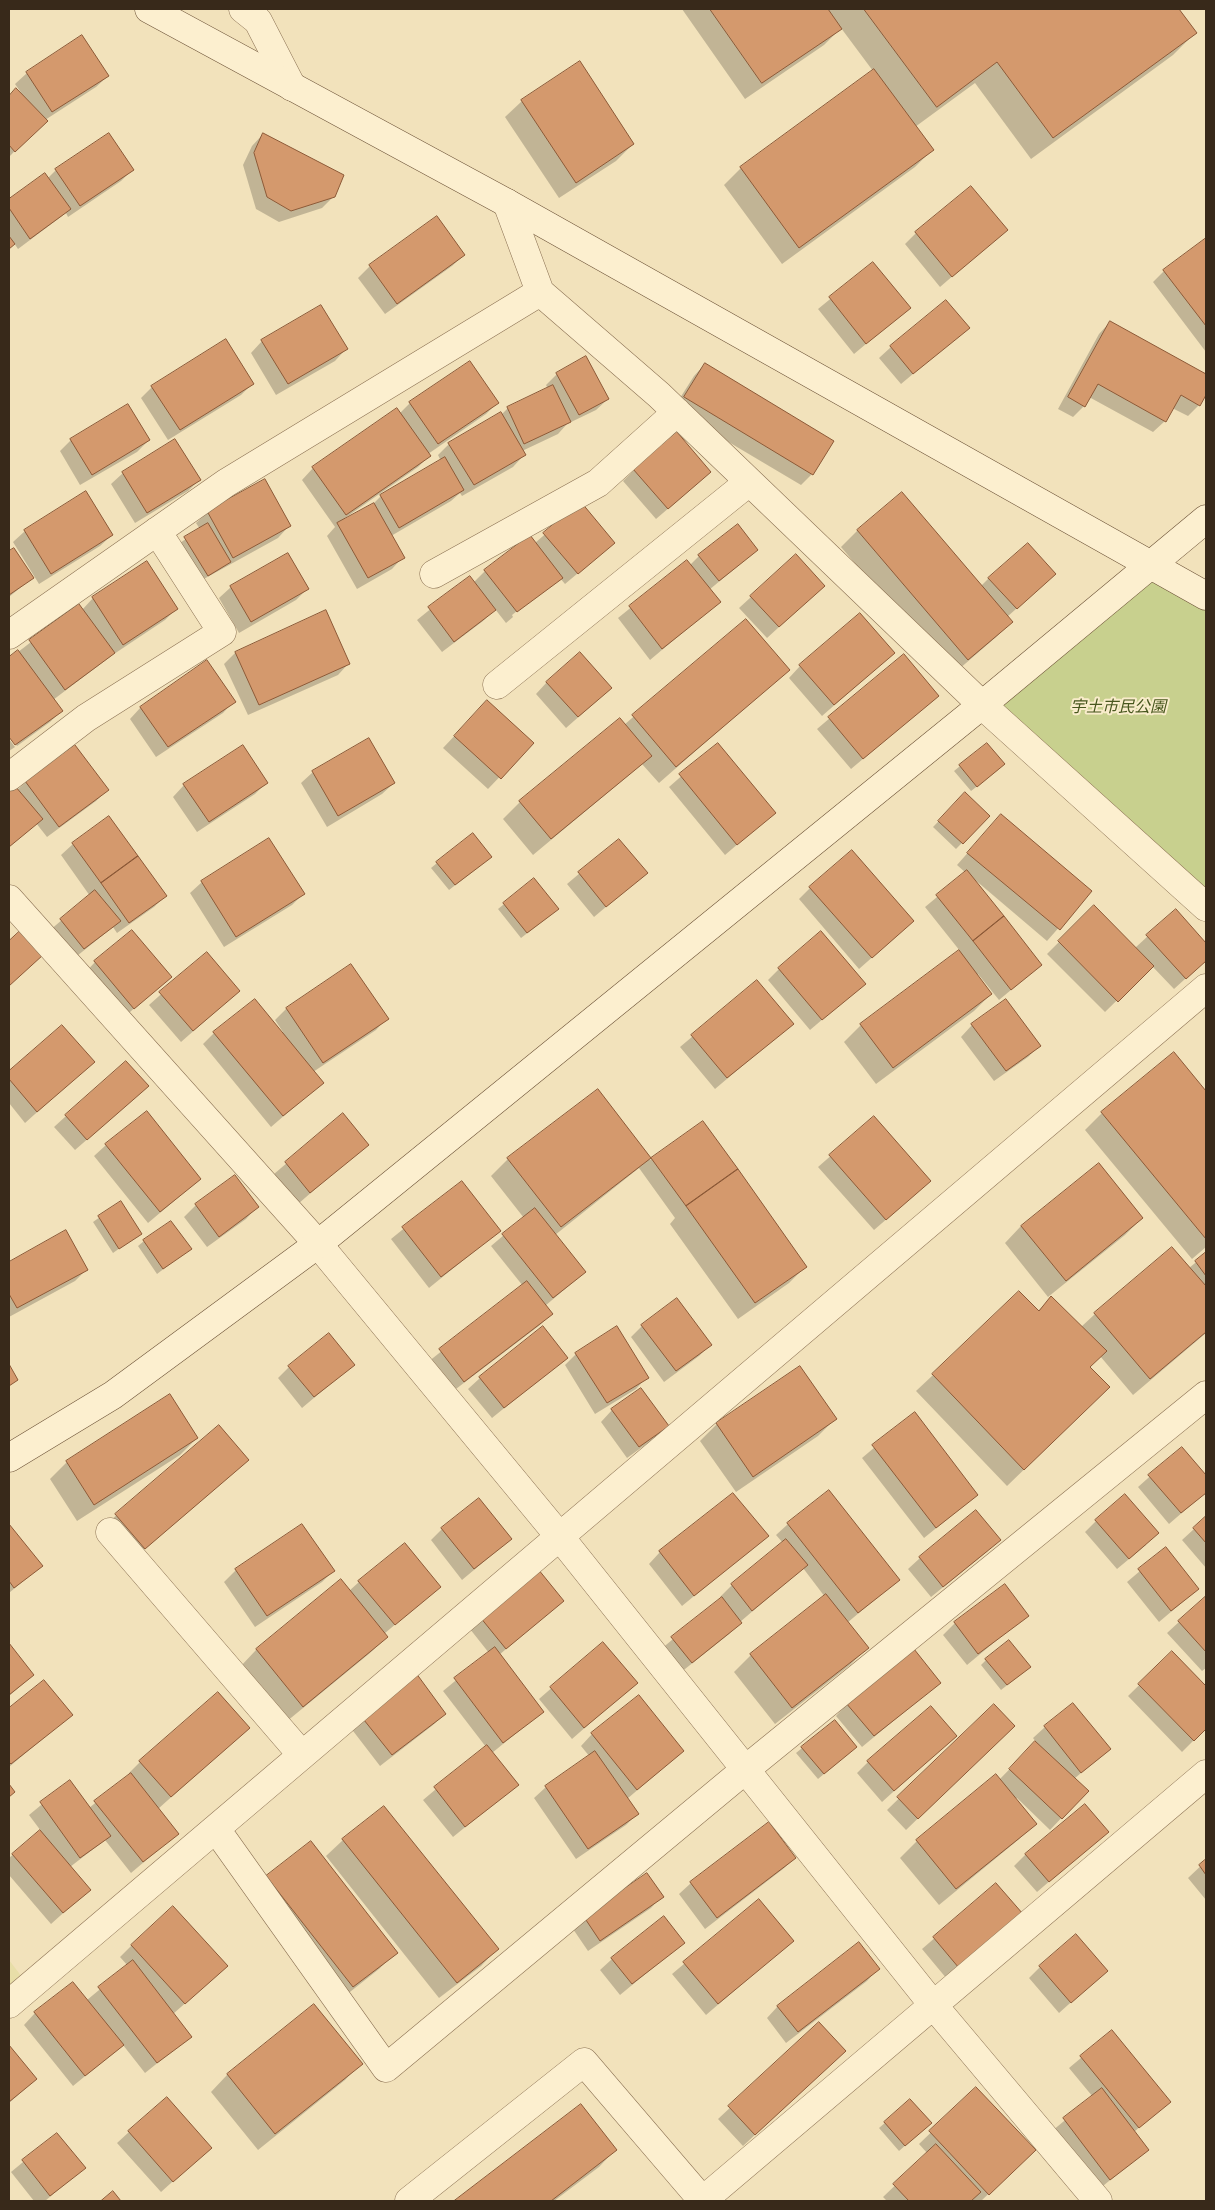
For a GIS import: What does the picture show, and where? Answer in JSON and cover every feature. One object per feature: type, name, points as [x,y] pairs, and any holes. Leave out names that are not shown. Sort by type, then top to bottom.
[{"type":"street","points":[[149,9],[508,203],[1206,596]]},
{"type":"street","points":[[243,9],[258,21],[292,87]]},
{"type":"street","points":[[508,203],[540,292],[677,412],[982,705],[1206,907]]},
{"type":"street","points":[[9,634],[234,478],[540,292]]},
{"type":"street","points":[[434,574],[598,483],[677,412]]},
{"type":"street","points":[[497,685],[749,482]]},
{"type":"street","points":[[9,1458],[113,1395],[318,1244],[982,705],[1149,564],[1206,519]]},
{"type":"street","points":[[9,776],[86,718],[222,632],[157,531]]},
{"type":"street","points":[[9,899],[318,1244],[560,1537],[934,2006],[1098,2201]]},
{"type":"street","points":[[9,2004],[1206,988]]},
{"type":"street","points":[[216,1829],[386,2068],[746,1769],[1206,1395]]},
{"type":"street","points":[[110,1532],[302,1755]]},
{"type":"street","points":[[409,2201],[584,2062],[702,2201],[1206,1774]]},
{"type":"shaded area","points":[[9,1960],[22,1977],[9,1988]]},
{"type":"green space","name":"宇土市民公園","points":[[1149,564],[1206,596],[1206,907],[982,705]]},
{"type":"building","points":[[710,9],[828,9],[842,29],[762,83]]},
{"type":"building","points":[[864,9],[1179,9],[1197,33],[1053,138],[997,62],[937,107]]},
{"type":"building","points":[[82,35],[109,76],[52,112],[26,72]]},
{"type":"building","points":[[580,61],[634,144],[576,183],[521,100]]},
{"type":"building","points":[[874,69],[934,150],[799,248],[740,167]]},
{"type":"building","points":[[16,88],[48,121],[15,152],[9,145],[9,96]]},
{"type":"building","points":[[109,133],[134,170],[80,206],[55,169]]},
{"type":"building","points":[[263,133],[344,175],[335,197],[291,211],[267,197],[254,153]]},
{"type":"building","points":[[45,173],[71,209],[30,239],[9,208],[9,199]]},
{"type":"building","points":[[971,186],[1008,230],[952,277],[915,232]]},
{"type":"building","points":[[437,216],[465,255],[397,304],[369,265]]},
{"type":"building","points":[[9,236],[15,244],[9,249]]},
{"type":"building","points":[[1206,238],[1206,326],[1163,270]]},
{"type":"building","points":[[873,262],[911,308],[866,344],[829,297]]},
{"type":"building","points":[[946,300],[970,328],[913,374],[890,346]]},
{"type":"building","points":[[321,305],[348,349],[288,384],[261,340]]},
{"type":"building","points":[[1110,321],[1206,374],[1206,395],[1200,406],[1181,395],[1166,422],[1098,384],[1085,407],[1068,397]]},
{"type":"building","points":[[226,339],[254,384],[180,430],[151,386]]},
{"type":"building","points":[[586,356],[609,399],[579,415],[556,373]]},
{"type":"building","points":[[470,361],[499,403],[438,444],[409,402]]},
{"type":"building","points":[[705,363],[834,441],[813,475],[684,397]]},
{"type":"building","points":[[553,385],[571,422],[524,444],[507,407]]},
{"type":"building","points":[[128,404],[150,440],[92,475],[70,439]]},
{"type":"building","points":[[397,408],[431,456],[346,515],[312,467]]},
{"type":"building","points":[[501,412],[526,455],[474,485],[448,443]]},
{"type":"building","points":[[677,432],[711,472],[668,509],[633,469]]},
{"type":"building","points":[[175,439],[201,480],[147,513],[122,472]]},
{"type":"building","points":[[445,457],[464,490],[399,528],[380,495]]},
{"type":"building","points":[[265,479],[291,526],[233,558],[207,511]]},
{"type":"building","points":[[86,491],[113,535],[51,574],[24,530]]},
{"type":"building","points":[[902,492],[1013,622],[968,660],[857,530]]},
{"type":"building","points":[[581,502],[615,543],[578,574],[543,533]]},
{"type":"building","points":[[374,503],[405,558],[368,578],[337,523]]},
{"type":"building","points":[[208,523],[231,562],[208,576],[184,537]]},
{"type":"building","points":[[738,524],[758,550],[719,581],[698,555]]},
{"type":"building","points":[[530,535],[563,578],[517,612],[484,570]]},
{"type":"building","points":[[1028,543],[1056,574],[1017,609],[988,578]]},
{"type":"building","points":[[14,548],[34,578],[9,595],[9,551]]},
{"type":"building","points":[[288,553],[309,589],[251,622],[230,586]]},
{"type":"building","points":[[796,554],[825,586],[779,627],[750,596]]},
{"type":"building","points":[[687,560],[721,602],[662,649],[629,606]]},
{"type":"building","points":[[147,561],[178,609],[123,645],[92,597]]},
{"type":"building","points":[[470,576],[496,610],[454,642],[428,607]]},
{"type":"building","points":[[79,604],[115,653],[65,690],[29,640]]},
{"type":"building","points":[[326,610],[350,664],[259,705],[235,652]]},
{"type":"building","points":[[860,613],[895,653],[834,705],[799,665]]},
{"type":"building","points":[[746,619],[790,670],[676,767],[632,715]]},
{"type":"building","points":[[18,650],[63,711],[15,745],[9,737],[9,657]]},
{"type":"building","points":[[580,652],[612,688],[578,717],[546,682]]},
{"type":"building","points":[[904,654],[939,696],[863,759],[828,717]]},
{"type":"building","points":[[207,660],[236,702],[168,747],[140,707]]},
{"type":"building","points":[[487,700],[534,743],[501,779],[454,736]]},
{"type":"building","points":[[620,718],[652,756],[551,839],[519,801]]},
{"type":"building","points":[[369,738],[395,783],[338,816],[312,771]]},
{"type":"building","points":[[718,743],[776,813],[737,845],[679,774]]},
{"type":"building","points":[[987,743],[1005,764],[977,787],[959,765]]},
{"type":"building","points":[[75,745],[109,790],[59,827],[25,781]]},
{"type":"building","points":[[243,745],[268,783],[209,822],[183,784]]},
{"type":"building","points":[[15,786],[43,819],[9,847],[9,791]]},
{"type":"building","points":[[965,792],[990,816],[963,844],[938,821]]},
{"type":"building","points":[[1001,814],[1092,891],[1060,930],[967,853]]},
{"type":"building","points":[[109,816],[138,856],[101,883],[72,843]]},
{"type":"building","points":[[473,833],[492,857],[455,885],[436,862]]},
{"type":"building","points":[[269,838],[305,894],[236,937],[201,881]]},
{"type":"building","points":[[619,839],[648,873],[606,907],[578,872]]},
{"type":"building","points":[[852,850],[914,921],[872,958],[809,887]]},
{"type":"building","points":[[138,856],[167,896],[129,923],[101,883]]},
{"type":"building","points":[[967,870],[1004,916],[973,941],[936,895]]},
{"type":"building","points":[[534,878],[559,909],[527,933],[503,903]]},
{"type":"building","points":[[95,890],[121,921],[84,949],[60,919]]},
{"type":"building","points":[[1094,905],[1154,966],[1118,1002],[1058,941]]},
{"type":"building","points":[[1176,909],[1206,943],[1206,961],[1186,979],[1146,935]]},
{"type":"building","points":[[1004,916],[1042,965],[1011,990],[973,941]]},
{"type":"building","points":[[132,930],[172,977],[134,1009],[94,961]]},
{"type":"building","points":[[20,931],[43,955],[9,986],[9,941]]},
{"type":"building","points":[[821,931],[866,984],[822,1020],[778,968]]},
{"type":"building","points":[[959,950],[992,994],[893,1068],[860,1024]]},
{"type":"building","points":[[207,952],[240,991],[193,1031],[159,992]]},
{"type":"building","points":[[351,964],[389,1019],[323,1063],[286,1008]]},
{"type":"building","points":[[757,980],[794,1024],[727,1078],[691,1035]]},
{"type":"building","points":[[255,999],[324,1083],[283,1116],[213,1032]]},
{"type":"building","points":[[1006,999],[1041,1046],[1006,1071],[971,1024]]},
{"type":"building","points":[[62,1025],[95,1062],[37,1112],[9,1079],[9,1071]]},
{"type":"building","points":[[1174,1052],[1206,1091],[1206,1239],[1101,1112]]},
{"type":"building","points":[[126,1061],[149,1086],[87,1140],[65,1115]]},
{"type":"building","points":[[598,1089],[651,1158],[561,1227],[507,1158]]},
{"type":"building","points":[[147,1111],[201,1179],[160,1212],[105,1144]]},
{"type":"building","points":[[343,1113],[369,1145],[310,1193],[285,1162]]},
{"type":"building","points":[[874,1116],[931,1181],[886,1220],[829,1155]]},
{"type":"building","points":[[703,1121],[738,1169],[686,1206],[651,1158]]},
{"type":"building","points":[[1099,1163],[1143,1218],[1066,1281],[1021,1226]]},
{"type":"building","points":[[738,1169],[807,1267],[755,1303],[686,1206]]},
{"type":"building","points":[[235,1175],[259,1207],[219,1237],[195,1204]]},
{"type":"building","points":[[462,1181],[501,1231],[441,1277],[402,1227]]},
{"type":"building","points":[[121,1201],[142,1234],[119,1249],[98,1216]]},
{"type":"building","points":[[535,1208],[586,1272],[553,1298],[502,1234]]},
{"type":"building","points":[[171,1221],[192,1249],[163,1269],[143,1240]]},
{"type":"building","points":[[66,1230],[88,1270],[17,1308],[9,1294],[9,1262]]},
{"type":"building","points":[[1172,1247],[1206,1286],[1206,1332],[1150,1379],[1094,1313]]},
{"type":"building","points":[[1206,1252],[1206,1276],[1195,1261]]},
{"type":"building","points":[[527,1281],[553,1314],[464,1382],[439,1349]]},
{"type":"building","points":[[1019,1291],[1039,1311],[1051,1296],[1107,1351],[1090,1367],[1110,1387],[1024,1470],[932,1374]]},
{"type":"building","points":[[677,1298],[712,1345],[676,1371],[641,1325]]},
{"type":"building","points":[[543,1326],[568,1358],[504,1408],[479,1377]]},
{"type":"building","points":[[617,1326],[649,1378],[607,1403],[575,1353]]},
{"type":"building","points":[[329,1333],[355,1365],[314,1397],[288,1366]]},
{"type":"building","points":[[9,1364],[18,1380],[9,1386]]},
{"type":"building","points":[[800,1366],[837,1419],[753,1477],[716,1423]]},
{"type":"building","points":[[641,1388],[669,1426],[639,1447],[611,1409]]},
{"type":"building","points":[[170,1394],[198,1438],[94,1505],[66,1461]]},
{"type":"building","points":[[915,1412],[978,1495],[936,1528],[872,1445]]},
{"type":"building","points":[[219,1425],[249,1460],[145,1549],[115,1514]]},
{"type":"building","points":[[1182,1447],[1206,1475],[1206,1493],[1181,1513],[1148,1475]]},
{"type":"building","points":[[829,1490],[900,1580],[858,1613],[787,1523]]},
{"type":"building","points":[[733,1493],[769,1536],[694,1596],[659,1551]]},
{"type":"building","points":[[1125,1494],[1159,1533],[1129,1559],[1095,1520]]},
{"type":"building","points":[[479,1498],[512,1539],[474,1569],[441,1528]]},
{"type":"building","points":[[976,1510],[1001,1540],[943,1587],[919,1557]]},
{"type":"building","points":[[1206,1516],[1206,1543],[1193,1528]]},
{"type":"building","points":[[9,1524],[43,1566],[14,1588],[9,1581]]},
{"type":"building","points":[[302,1524],[335,1571],[267,1616],[235,1569]]},
{"type":"building","points":[[786,1539],[808,1565],[752,1611],[731,1584]]},
{"type":"building","points":[[405,1543],[441,1587],[395,1625],[358,1581]]},
{"type":"building","points":[[1166,1547],[1199,1589],[1171,1611],[1138,1569]]},
{"type":"building","points":[[538,1569],[564,1601],[506,1649],[480,1617]]},
{"type":"building","points":[[341,1579],[388,1637],[303,1707],[256,1649]]},
{"type":"building","points":[[1005,1584],[1029,1616],[978,1654],[954,1622]]},
{"type":"building","points":[[826,1594],[869,1648],[792,1708],[750,1654]]},
{"type":"building","points":[[722,1597],[742,1623],[692,1663],[671,1637]]},
{"type":"building","points":[[1205,1597],[1206,1599],[1206,1652],[1178,1621]]},
{"type":"building","points":[[1009,1640],[1031,1667],[1007,1685],[985,1659]]},
{"type":"building","points":[[603,1642],[638,1683],[584,1728],[550,1687]]},
{"type":"building","points":[[9,1643],[34,1675],[9,1695]]},
{"type":"building","points":[[495,1647],[544,1712],[503,1743],[454,1678]]},
{"type":"building","points":[[914,1649],[941,1683],[874,1736],[846,1703]]},
{"type":"building","points":[[1172,1651],[1206,1686],[1206,1729],[1194,1741],[1138,1684]]},
{"type":"building","points":[[416,1673],[446,1714],[392,1755],[360,1715]]},
{"type":"building","points":[[44,1680],[73,1715],[11,1764],[9,1762],[9,1708]]},
{"type":"building","points":[[218,1692],[250,1728],[171,1797],[139,1761]]},
{"type":"building","points":[[639,1695],[684,1751],[637,1790],[591,1733]]},
{"type":"building","points":[[1073,1703],[1111,1749],[1081,1773],[1044,1726]]},
{"type":"building","points":[[994,1704],[1015,1726],[918,1819],[897,1797]]},
{"type":"building","points":[[931,1706],[957,1736],[894,1791],[867,1761]]},
{"type":"building","points":[[835,1720],[857,1747],[824,1774],[801,1747]]},
{"type":"building","points":[[1035,1741],[1089,1791],[1062,1819],[1009,1769]]},
{"type":"building","points":[[487,1745],[519,1785],[465,1827],[434,1787]]},
{"type":"building","points":[[595,1751],[639,1814],[588,1849],[545,1786]]},
{"type":"building","points":[[131,1773],[179,1834],[143,1862],[94,1801]]},
{"type":"building","points":[[996,1774],[1037,1824],[956,1889],[916,1840]]},
{"type":"building","points":[[70,1780],[111,1836],[80,1858],[40,1802]]},
{"type":"building","points":[[9,1784],[15,1792],[9,1797]]},
{"type":"building","points":[[1085,1804],[1109,1832],[1049,1882],[1025,1854]]},
{"type":"building","points":[[384,1806],[499,1949],[457,1983],[342,1839]]},
{"type":"building","points":[[769,1822],[796,1858],[717,1918],[690,1882]]},
{"type":"building","points":[[40,1830],[91,1890],[63,1913],[12,1854]]},
{"type":"building","points":[[311,1841],[398,1953],[353,1987],[266,1876]]},
{"type":"building","points":[[1206,1859],[1206,1875],[1199,1865]]},
{"type":"building","points":[[647,1873],[664,1897],[600,1941],[584,1917]]},
{"type":"building","points":[[996,1883],[1023,1914],[959,1968],[933,1937]]},
{"type":"building","points":[[759,1899],[794,1941],[718,2004],[683,1962]]},
{"type":"building","points":[[173,1906],[228,1966],[185,2004],[131,1945]]},
{"type":"building","points":[[664,1916],[685,1943],[632,1984],[611,1958]]},
{"type":"building","points":[[1076,1934],[1108,1971],[1071,2003],[1039,1966]]},
{"type":"building","points":[[859,1942],[880,1969],[798,2032],[777,2006]]},
{"type":"building","points":[[133,1960],[192,2037],[157,2063],[98,1987]]},
{"type":"building","points":[[73,1982],[124,2045],[85,2076],[34,2012]]},
{"type":"building","points":[[314,2004],[363,2064],[275,2134],[227,2074]]},
{"type":"building","points":[[819,2022],[846,2051],[755,2135],[728,2106]]},
{"type":"building","points":[[1112,2030],[1171,2102],[1139,2128],[1080,2056]]},
{"type":"building","points":[[9,2045],[37,2079],[9,2102]]},
{"type":"building","points":[[976,2087],[1036,2150],[989,2195],[929,2131]]},
{"type":"building","points":[[1102,2088],[1149,2150],[1110,2180],[1063,2118]]},
{"type":"building","points":[[167,2097],[212,2148],[173,2182],[128,2131]]},
{"type":"building","points":[[910,2099],[932,2123],[905,2146],[884,2122]]},
{"type":"building","points":[[581,2104],[617,2150],[551,2201],[454,2201]]},
{"type":"building","points":[[57,2133],[86,2168],[50,2196],[22,2160]]},
{"type":"building","points":[[936,2144],[981,2192],[971,2201],[909,2201],[893,2184]]},
{"type":"building","points":[[113,2191],[121,2201],[101,2201]]}]
